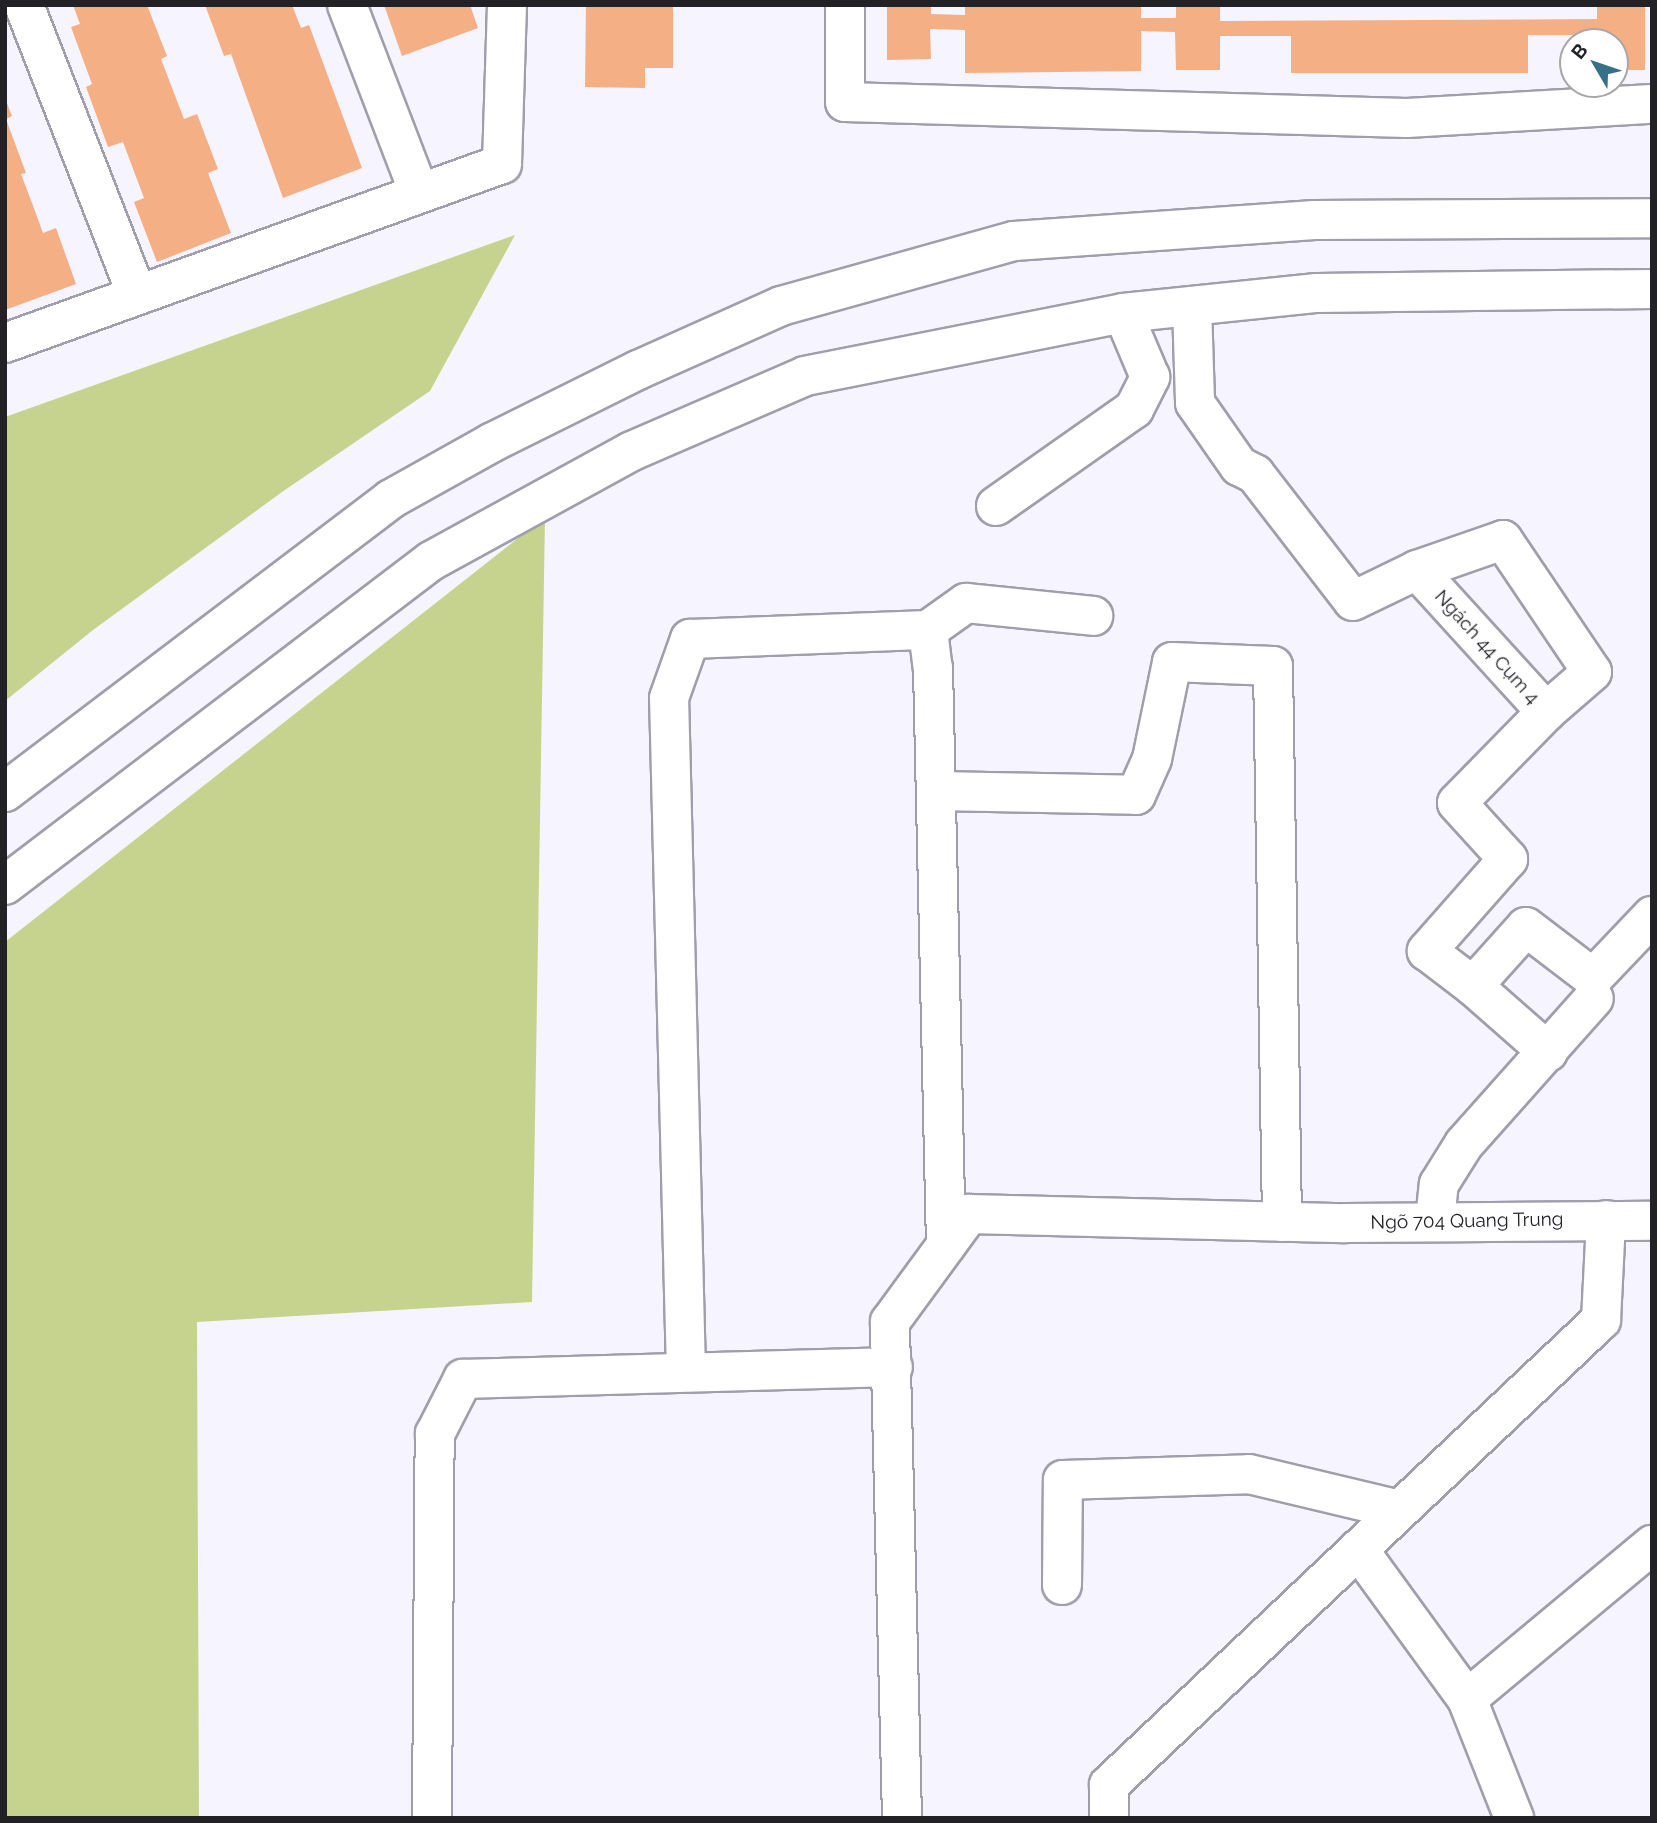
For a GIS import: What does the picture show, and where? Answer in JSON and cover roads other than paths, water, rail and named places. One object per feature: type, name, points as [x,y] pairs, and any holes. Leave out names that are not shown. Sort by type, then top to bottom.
[{"type":"street","points":[[24,5],[137,295]]},
{"type":"street","points":[[347,5],[419,193]]},
{"type":"street","points":[[5,343],[502,164],[507,5]]},
{"type":"street","points":[[845,5],[845,102],[1407,118],[1652,104]]},
{"type":"street","points":[[5,792],[391,499],[491,443],[638,370],[781,306],[1014,241],[1314,220],[1652,218]]},
{"type":"street","points":[[5,885],[431,561],[632,451],[805,376],[1123,313],[1317,293],[1652,289]]},
{"type":"street","points":[[1192,306],[1195,403],[1239,466],[1255,474],[1353,601],[1417,570],[1503,540],[1592,671],[1546,712]]},
{"type":"street","points":[[996,506],[1134,410],[1150,377],[1123,313]]},
{"type":"street","name":"Ngách 44 Cụm 4","points":[[1417,570],[1546,712],[1457,803],[1508,859],[1427,951],[1473,986],[1548,1052]]},
{"type":"street","points":[[686,1372],[669,698],[690,639],[928,630],[966,603],[1093,617]]},
{"type":"street","points":[[902,1818],[890,1322],[946,1245],[933,668],[928,630]]},
{"type":"street","points":[[936,791],[1136,795],[1152,759],[1172,662],[1273,666],[1282,1222]]},
{"type":"street","points":[[1473,986],[1526,927],[1593,978],[1652,916]]},
{"type":"street","points":[[1435,1220],[1439,1184],[1464,1144],[1594,999]]},
{"type":"street","name":"Ngõ 704 Quang Trung","points":[[946,1245],[969,1214],[1282,1222],[1652,1221]]},
{"type":"street","points":[[1109,1818],[1109,1784],[1601,1320],[1606,1220]]},
{"type":"street","points":[[432,1818],[435,1434],[463,1379],[893,1367]]},
{"type":"street","points":[[1062,1586],[1063,1480],[1249,1474],[1400,1510]]},
{"type":"street","points":[[1467,1699],[1652,1545]]},
{"type":"street","points":[[1359,1549],[1467,1699],[1514,1818]]}]
